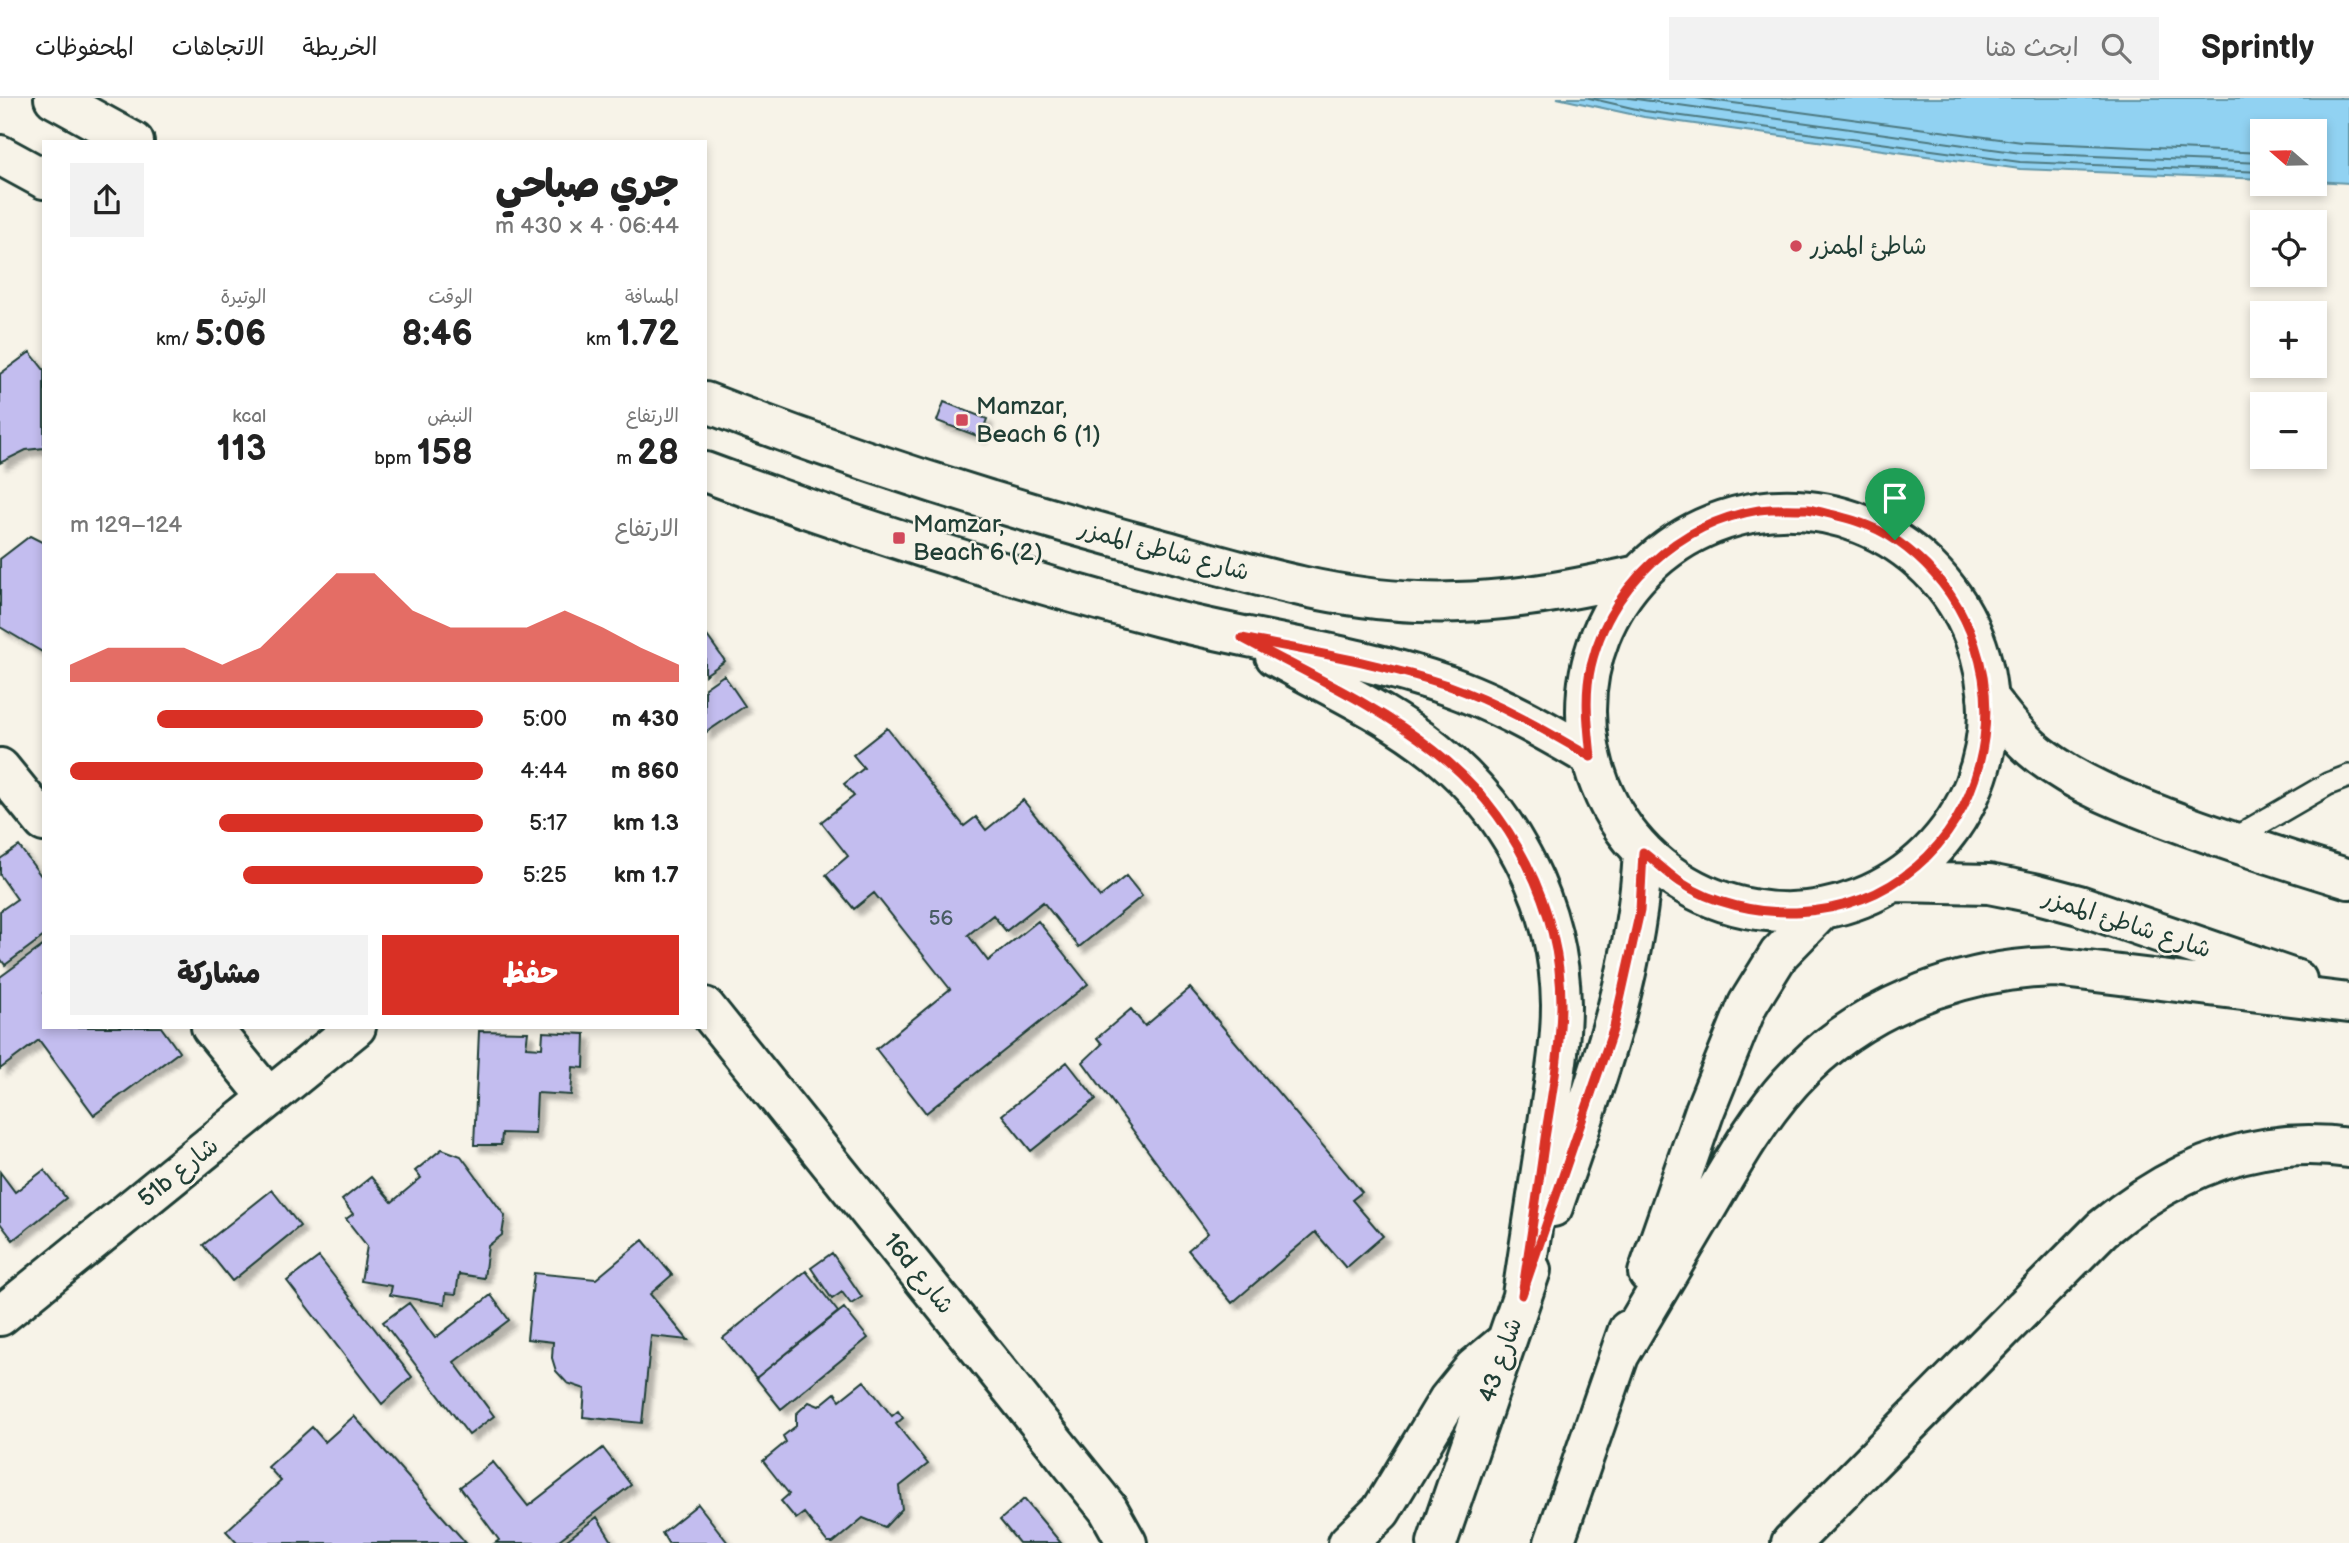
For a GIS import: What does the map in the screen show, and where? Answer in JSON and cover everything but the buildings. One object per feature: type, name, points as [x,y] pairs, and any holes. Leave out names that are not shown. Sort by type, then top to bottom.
[{"type":"main road","points":[[54,98],[130,140]]},
{"type":"main road","points":[[0,155],[42,178]]},
{"type":"main road","name":"شارع شاطئ الممزر","points":[[707,403],[776,430],[1072,526],[1313,589],[1367,598],[1464,602],[1554,593],[1638,575]]},
{"type":"main road","points":[[707,472],[957,558],[1242,638],[1393,669],[1448,686],[1531,721],[1591,757]]},
{"type":"main road","points":[[1808,509],[1853,519],[1895,540],[1931,570],[1960,608],[1979,650],[1987,697],[1987,727],[1979,772],[1960,815],[1932,852],[1898,882],[1861,900],[1821,911],[1773,912],[1725,903],[1681,883],[1643,852],[1620,823],[1603,791],[1591,757],[1586,711],[1591,666],[1607,623],[1638,575],[1673,544],[1715,522],[1760,510],[1808,509]]},
{"type":"main road","points":[[1242,638],[1398,725],[1432,748],[1464,776],[1491,807],[1515,841],[1533,878],[1548,919],[1558,961],[1561,1004],[1559,1047],[1522,1295]]},
{"type":"main road","points":[[1987,697],[2015,733],[2041,756],[2078,780],[2123,802],[2228,842],[2349,879]]},
{"type":"main road","points":[[0,768],[42,820]]},
{"type":"main road","name":"شارع 43","points":[[1437,1543],[1614,1027],[1640,911],[1643,852]]},
{"type":"main road","name":"شارع شاطئ الممزر","points":[[1898,882],[1989,884],[2034,893],[2079,905],[2349,998]]},
{"type":"main road","points":[[1554,1543],[1705,1110],[1748,1004],[1779,954],[1821,911]]},
{"type":"main road","points":[[1620,1354],[1746,1141],[1791,1082],[1846,1033],[1911,997],[1982,975],[2016,968],[2055,967],[2349,1003]]},
{"type":"main road","name":"16d شارع","points":[[707,1009],[1108,1509],[1127,1543]]},
{"type":"main road","points":[[213,1029],[269,1098]]},
{"type":"main road","name":"51b شارع","points":[[0,1316],[354,1029]]},
{"type":"main road","points":[[1791,1543],[2102,1229],[2129,1207],[2188,1171],[2231,1155],[2292,1144],[2349,1147]]},
{"type":"main road","points":[[1348,1543],[1381,1511],[1448,1400],[1474,1368],[1508,1339]]},
{"type":"lane","points":[[2228,842],[2316,790],[2349,776]]},
{"type":"water","points":[[1557,98],[2349,98],[2349,183],[2328,182],[2328,119],[2250,119],[2250,178],[2020,169],[1644,117]]},
{"type":"place","name":"شاطئ الممزر","points":[[1796,246]]},
{"type":"place","name":"Mamzar, Beach 6 (1)","points":[[962,420]]},
{"type":"place","name":"Mamzar, Beach 6 (2)","points":[[899,538]]},
{"type":"route","points":[[1808,509],[1853,519],[1895,540],[1931,570],[1960,608],[1979,650],[1987,697],[1987,727],[1979,772],[1960,815],[1932,852],[1898,882],[1861,900],[1821,911],[1773,912],[1725,903],[1681,883],[1643,852],[1640,911],[1614,1027],[1522,1295],[1559,1047],[1561,1004],[1558,961],[1548,919],[1533,878],[1515,841],[1491,807],[1464,776],[1432,748],[1398,725],[1242,638],[1393,669],[1448,686],[1531,721],[1591,757],[1586,711],[1591,666],[1607,623],[1638,575],[1673,544],[1715,522],[1760,510],[1808,509]]}]
